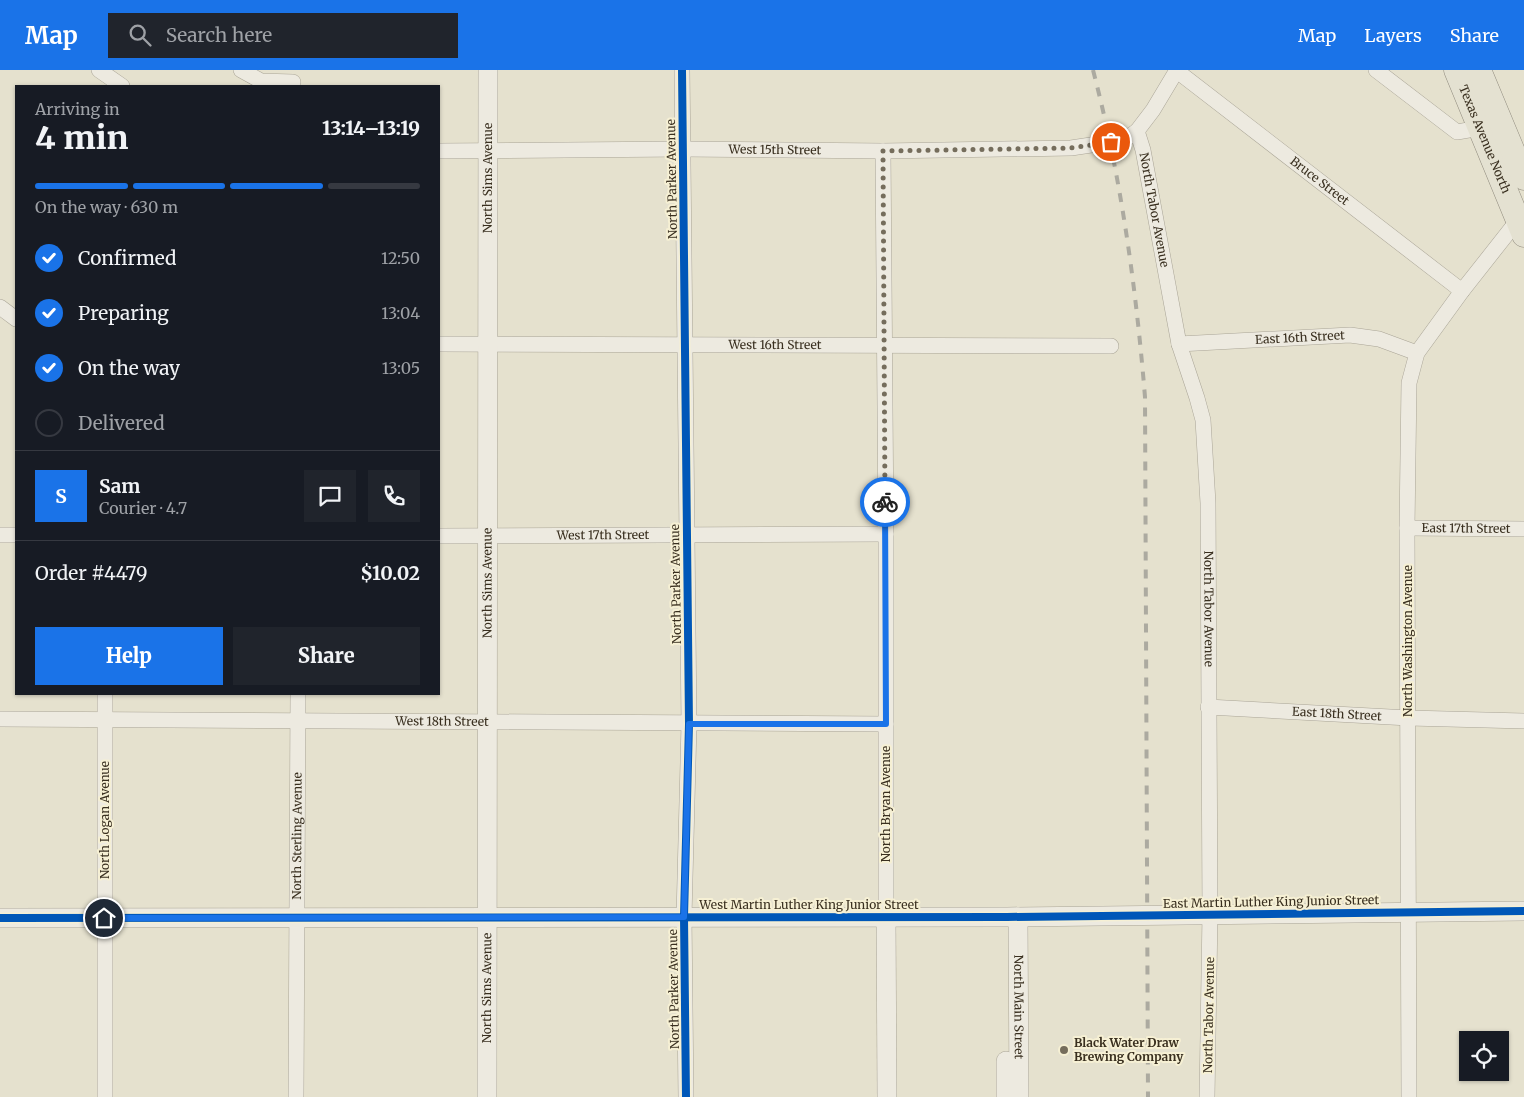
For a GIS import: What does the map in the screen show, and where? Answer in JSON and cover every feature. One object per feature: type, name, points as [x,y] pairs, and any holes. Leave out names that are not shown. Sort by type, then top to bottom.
[{"type":"main road","name":"Texas Avenue North","points":[[1457,70],[1522,227]]},
{"type":"main road","points":[[1457,70],[1471,79],[1515,188],[1524,196]]},
{"type":"main road","name":"Texas Avenue North","points":[[1479,70],[1524,178]]},
{"type":"street","points":[[99,70],[121,85]]},
{"type":"street","points":[[241,70],[261,81],[293,79]]},
{"type":"street","name":"North Sims Avenue","points":[[487,1097],[488,70]]},
{"type":"street","name":"North Parker Avenue","points":[[682,70],[689,724],[684,917],[686,1097]]},
{"type":"street","points":[[1376,70],[1457,132],[1480,128]]},
{"type":"street","points":[[1137,131],[1154,110],[1177,71]]},
{"type":"street","name":"Bruce Street","points":[[1177,71],[1462,291]]},
{"type":"street","name":"West 15th Street","points":[[440,151],[683,149],[883,151],[1071,148],[1127,138],[1137,131]]},
{"type":"street","name":"North Tabor Avenue","points":[[1137,131],[1143,150],[1179,344],[1197,398],[1206,449],[1208,503],[1210,914],[1208,1097]]},
{"type":"street","name":"North Bryan Avenue","points":[[883,151],[888,1097]]},
{"type":"street","name":"North Washington Avenue","points":[[1408,1097],[1407,528],[1409,383],[1417,354],[1462,291],[1522,227]]},
{"type":"street","points":[[0,307],[15,319]]},
{"type":"street","name":"East 16th Street","points":[[1179,344],[1350,335],[1379,339],[1417,354]]},
{"type":"street","name":"West 16th Street","points":[[440,344],[1111,346]]},
{"type":"street","name":"East 17th Street","points":[[1407,528],[1524,529]]},
{"type":"street","points":[[0,534],[15,535]]},
{"type":"street","name":"West 17th Street","points":[[440,536],[886,534]]},
{"type":"street","name":"North Logan Avenue","points":[[105,695],[105,1097]]},
{"type":"street","name":"North Sterling Avenue","points":[[296,1097],[298,695]]},
{"type":"street","name":"East 18th Street","points":[[1208,707],[1408,718],[1524,721]]},
{"type":"street","name":"West 18th Street","points":[[0,719],[105,718],[487,723],[886,724]]},
{"type":"street","name":"East Martin Luther King Junior Street","points":[[1012,917],[1524,911]]},
{"type":"street","name":"West Martin Luther King Junior Street","points":[[0,918],[1012,917]]},
{"type":"street","name":"North Main Street","points":[[1006,1097],[1012,917]]},
{"type":"street","name":"North Main Street","points":[[1012,917],[1019,1097]]},
{"type":"railway","points":[[1093,70],[1112,151],[1126,232],[1145,397],[1148,1097]]},
{"type":"cycle path","points":[[682,70],[689,724],[684,917],[686,1097]]},
{"type":"cycle path","points":[[0,918],[1007,917],[1524,911]]},
{"type":"way so far","points":[[885,502],[883,151],[1071,148],[1111,142]]},
{"type":"place","name":"Black Water Draw Brewing Company","points":[[1064,1050]]},
{"type":"route","points":[[104,918],[684,917],[689,724],[886,724],[885,502]]}]
